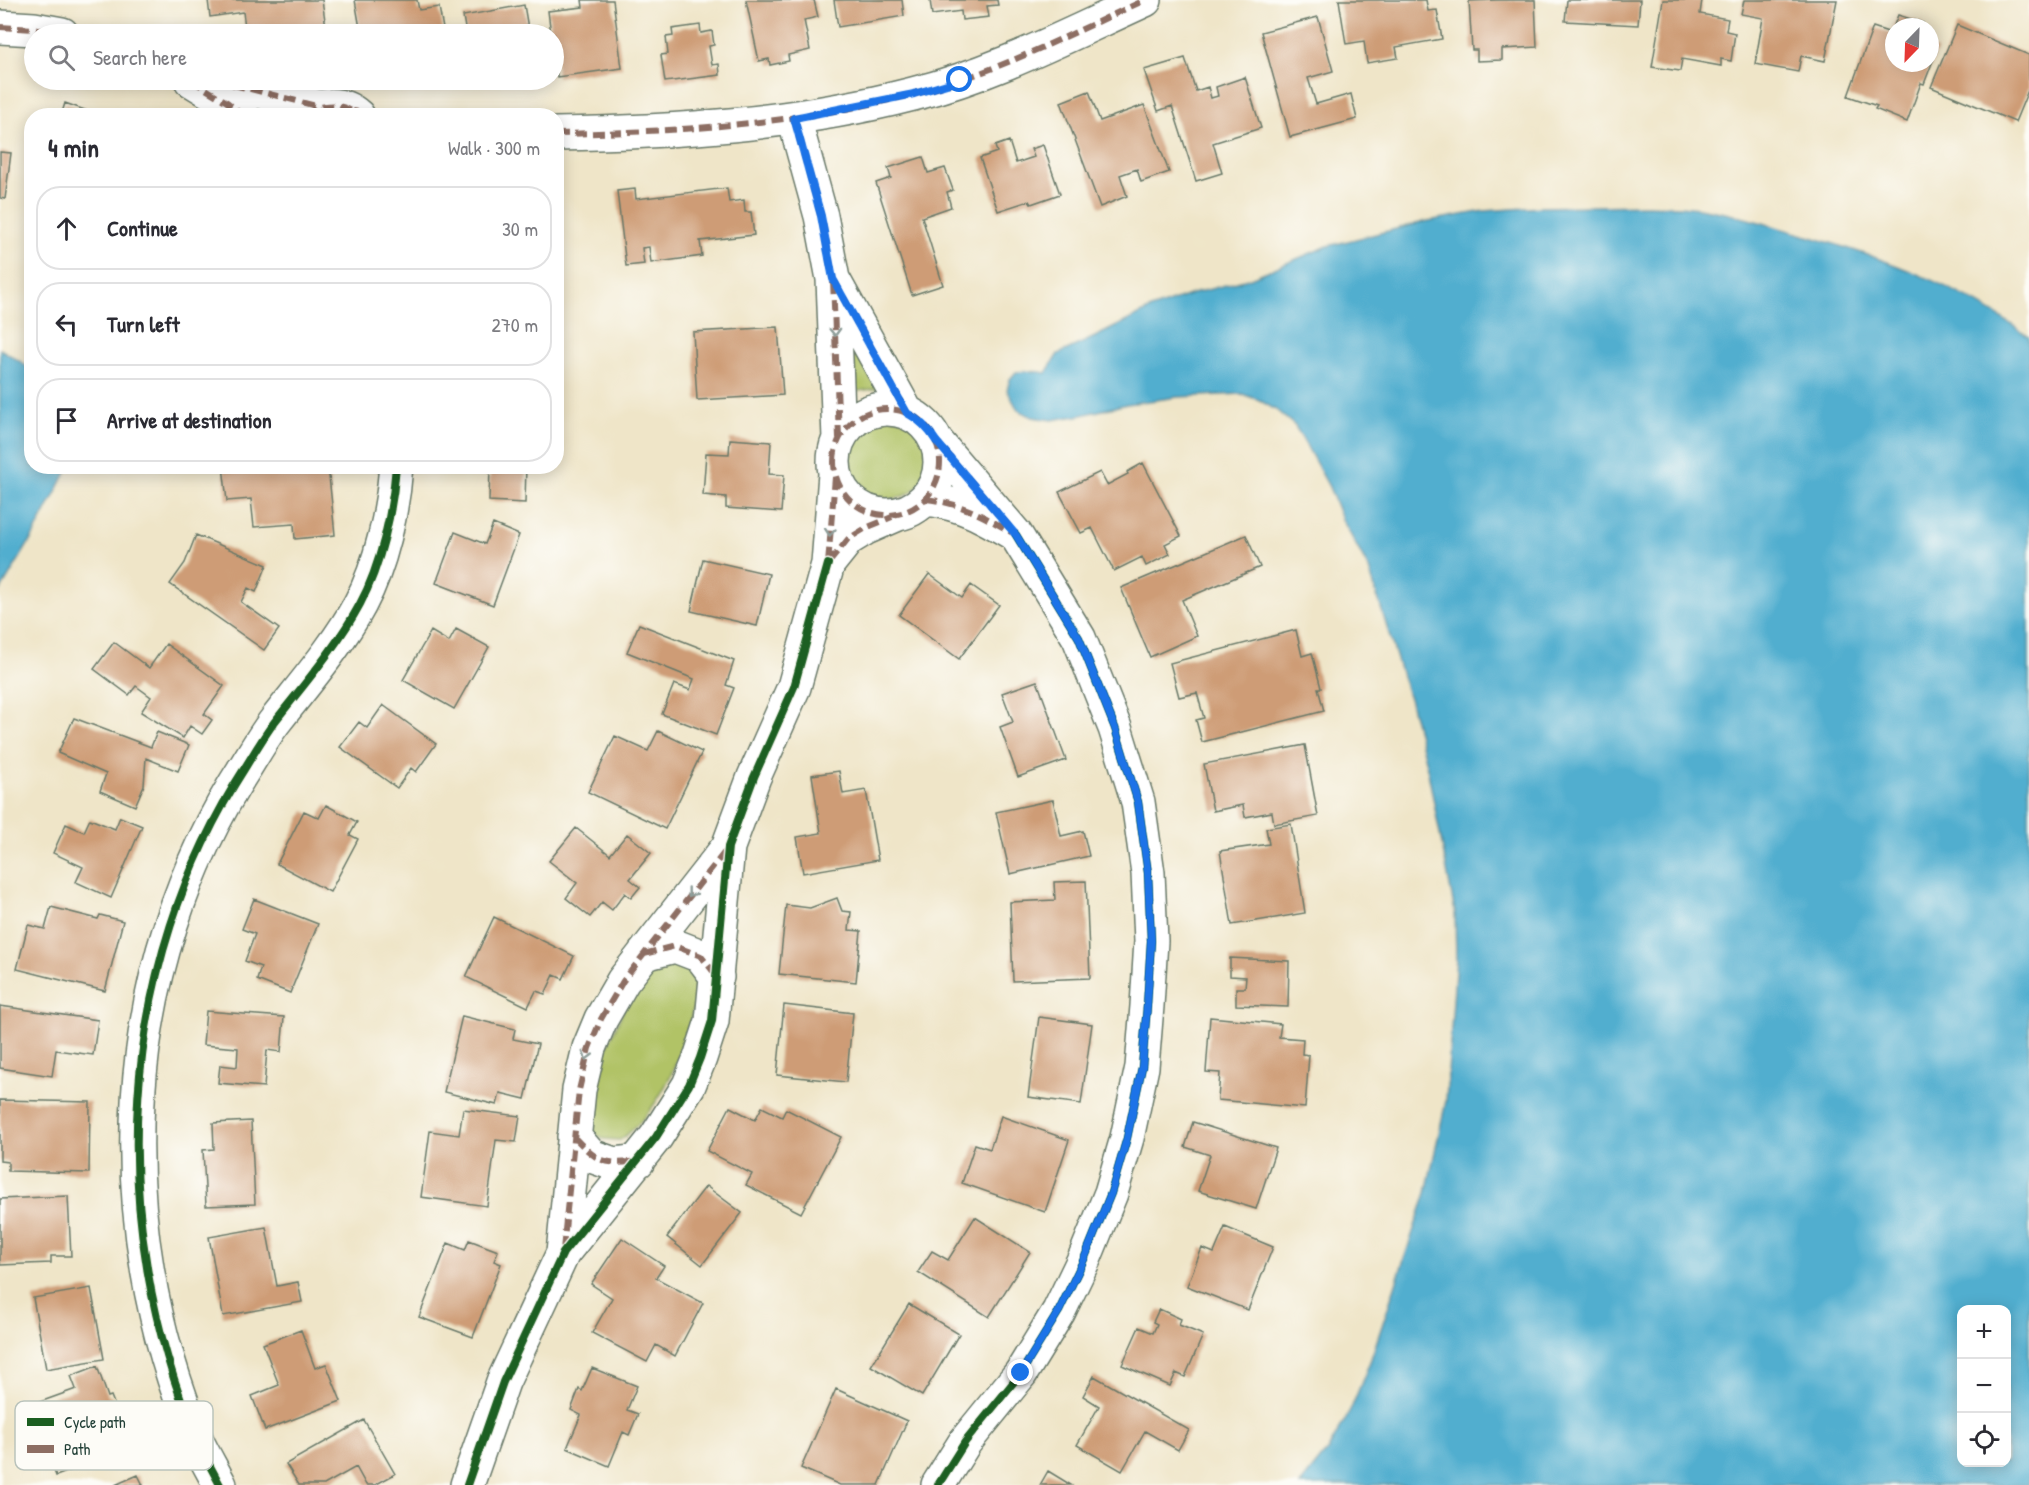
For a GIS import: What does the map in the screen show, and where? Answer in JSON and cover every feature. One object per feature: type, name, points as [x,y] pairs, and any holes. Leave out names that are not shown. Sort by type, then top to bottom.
[{"type":"street","points":[[564,134],[669,129],[794,118],[914,94],[960,80],[1013,59],[1145,0]]},
{"type":"street","points":[[0,27],[24,28]]},
{"type":"street","points":[[207,90],[234,108]]},
{"type":"street","points":[[247,90],[304,108]]},
{"type":"street","points":[[467,1485],[503,1382],[563,1253],[656,1137],[688,1085],[712,1022],[728,848],[754,777],[794,687],[828,564],[835,474],[834,456],[839,438],[833,279],[821,216],[794,118]]},
{"type":"street","points":[[833,279],[907,413]]},
{"type":"street","points":[[839,438],[848,426],[861,416],[892,409],[907,413],[929,429],[936,441],[1016,535],[1079,638],[1115,728],[1138,802],[1148,873],[1151,941],[1142,1067],[1127,1138],[1111,1193],[1085,1257],[1059,1311],[1021,1373],[966,1442],[938,1485]]},
{"type":"street","points":[[828,564],[848,539],[912,506],[934,486],[939,472],[940,456],[936,441]]},
{"type":"street","points":[[183,1401],[170,1365],[152,1298],[136,1175],[136,1106],[142,1051],[156,984],[171,923],[189,872],[222,806],[275,721],[310,679],[360,604],[377,561],[386,529],[394,496],[395,474]]},
{"type":"street","points":[[835,474],[841,490],[852,502],[866,511],[882,515],[912,506],[949,502],[973,510],[1016,535]]},
{"type":"street","points":[[563,1253],[579,1090],[589,1048],[623,981],[728,848]]},
{"type":"street","points":[[644,954],[675,946],[701,956],[717,977]]},
{"type":"street","points":[[574,1137],[591,1156],[614,1164],[638,1161]]},
{"type":"street","points":[[213,1470],[220,1485]]},
{"type":"green space","points":[[851,339],[881,388],[851,392]]},
{"type":"green space","points":[[888,417],[904,421],[917,429],[925,442],[929,458],[925,474],[917,487],[904,495],[888,499],[872,495],[859,487],[851,474],[847,458],[851,442],[859,429],[872,421]]},
{"type":"green space","points":[[678,955],[699,980],[683,1046],[664,1089],[652,1108],[620,1140],[604,1139],[591,1132],[586,1095],[640,972]]},
{"type":"water","points":[[1649,205],[1717,211],[1828,242],[1918,274],[1975,302],[2029,337],[2029,1485],[1300,1485],[1328,1450],[1351,1409],[1371,1359],[1426,1193],[1446,1101],[1456,958],[1455,912],[1428,772],[1411,705],[1369,569],[1342,519],[1329,487],[1295,426],[1276,410],[1259,400],[1242,394],[1178,397],[1127,404],[1052,420],[1032,417],[1018,410],[1007,390],[1010,379],[1016,372],[1046,373],[1058,354],[1151,309],[1192,294],[1248,279],[1328,246],[1428,221],[1484,211],[1541,207]]},
{"type":"water","points":[[0,349],[24,364],[24,474],[65,474],[32,538],[0,591]]},
{"type":"building","points":[[208,0],[322,0],[326,24],[245,24],[243,12],[210,17]]},
{"type":"building","points":[[355,0],[417,0],[419,10],[439,7],[442,24],[359,24]]},
{"type":"building","points":[[582,0],[613,0],[622,68],[564,76],[564,24],[550,24],[548,11],[583,7]]},
{"type":"building","points":[[746,0],[814,0],[818,17],[804,20],[810,50],[788,55],[789,61],[770,65],[769,59],[759,61]]},
{"type":"building","points":[[834,0],[902,0],[904,16],[838,27]]},
{"type":"building","points":[[930,0],[997,0],[998,5],[987,6],[989,17],[962,20],[961,11],[932,15]]},
{"type":"building","points":[[1339,0],[1426,0],[1428,11],[1437,10],[1442,39],[1396,47],[1398,58],[1367,63],[1364,41],[1346,44]]},
{"type":"building","points":[[1535,0],[1537,47],[1502,49],[1502,60],[1477,61],[1477,50],[1472,50],[1469,1]]},
{"type":"building","points":[[1567,0],[1640,0],[1638,25],[1565,21]]},
{"type":"building","points":[[1663,0],[1702,0],[1700,14],[1728,19],[1726,31],[1735,33],[1731,61],[1721,59],[1721,66],[1682,59],[1680,71],[1652,67]]},
{"type":"building","points":[[1744,0],[1837,0],[1825,61],[1801,56],[1798,72],[1755,64],[1763,18],[1741,14]]},
{"type":"building","points":[[524,5],[527,24],[464,24],[463,16]]},
{"type":"building","points":[[1318,17],[1333,71],[1308,78],[1316,104],[1351,94],[1357,119],[1290,137],[1261,32]]},
{"type":"building","points":[[700,25],[701,33],[712,31],[714,45],[709,46],[712,65],[719,64],[720,75],[665,82],[661,55],[668,54],[666,37],[673,36],[672,29]]},
{"type":"building","points":[[1957,25],[2029,55],[2029,88],[2015,122],[1931,87]]},
{"type":"building","points":[[1873,27],[1885,31],[1885,72],[1929,72],[1924,84],[1921,83],[1907,122],[1875,109],[1877,106],[1848,96]]},
{"type":"building","points":[[1185,58],[1196,91],[1208,87],[1211,98],[1218,96],[1216,87],[1245,77],[1261,128],[1213,143],[1222,173],[1196,181],[1172,106],[1158,111],[1144,70]]},
{"type":"building","points":[[1089,91],[1100,121],[1144,105],[1169,172],[1141,182],[1137,169],[1120,175],[1127,196],[1100,207],[1061,102]]},
{"type":"building","points":[[65,103],[79,108],[63,108]]},
{"type":"building","points":[[1009,141],[1016,163],[1034,157],[1031,149],[1043,145],[1060,194],[1031,204],[1029,201],[998,211],[980,158],[997,152],[995,146]]},
{"type":"building","points":[[0,152],[11,153],[5,199],[0,198]]},
{"type":"building","points":[[923,157],[928,173],[945,168],[953,190],[947,192],[951,207],[922,217],[943,285],[912,295],[876,183],[891,178],[888,168]]},
{"type":"building","points":[[727,188],[729,202],[744,200],[745,212],[751,212],[754,235],[700,241],[702,256],[651,263],[649,247],[642,248],[644,264],[626,266],[617,191],[635,189],[636,199]]},
{"type":"building","points":[[778,327],[783,395],[697,400],[693,332]]},
{"type":"building","points":[[730,439],[771,442],[769,474],[784,475],[781,512],[726,508],[726,497],[703,495],[706,453],[729,454]]},
{"type":"building","points":[[1143,463],[1181,536],[1165,544],[1170,554],[1146,566],[1142,557],[1114,571],[1092,528],[1081,533],[1059,492],[1100,472],[1107,485]]},
{"type":"building","points":[[224,474],[329,474],[335,535],[295,539],[294,524],[254,527],[251,499],[227,501]]},
{"type":"building","points":[[490,474],[526,474],[525,503],[489,501]]},
{"type":"building","points":[[493,524],[519,535],[493,605],[436,583],[455,532],[485,544]]},
{"type":"building","points":[[196,535],[267,565],[256,592],[248,588],[241,602],[279,629],[264,650],[170,584],[185,563]]},
{"type":"building","points":[[1246,535],[1260,567],[1182,600],[1197,636],[1150,657],[1121,588]]},
{"type":"building","points":[[703,559],[769,574],[757,626],[691,611]]},
{"type":"building","points":[[929,574],[962,598],[971,585],[999,605],[959,659],[899,615]]},
{"type":"building","points":[[639,624],[734,661],[726,685],[734,688],[716,735],[662,714],[674,684],[690,690],[694,679],[627,652]]},
{"type":"building","points":[[456,629],[489,647],[454,709],[403,680],[431,631],[449,642]]},
{"type":"building","points":[[1296,630],[1302,656],[1312,653],[1324,711],[1202,742],[1196,720],[1204,718],[1197,693],[1179,697],[1170,663]]},
{"type":"building","points":[[114,642],[149,668],[166,644],[224,686],[204,714],[212,720],[202,734],[190,726],[183,738],[141,712],[151,697],[136,686],[129,695],[94,669]]},
{"type":"building","points":[[1037,681],[1066,760],[1018,777],[1000,727],[1013,722],[1002,693]]},
{"type":"building","points":[[383,705],[436,744],[416,772],[411,768],[397,788],[340,747],[359,722],[367,728]]},
{"type":"building","points":[[74,718],[151,747],[157,732],[189,745],[178,771],[146,758],[144,785],[135,806],[100,791],[106,774],[58,753]]},
{"type":"building","points":[[658,731],[702,752],[665,829],[588,792],[615,736],[648,751]]},
{"type":"building","points":[[1305,745],[1318,816],[1274,824],[1272,812],[1245,817],[1243,805],[1213,811],[1204,764]]},
{"type":"building","points":[[839,771],[843,794],[866,790],[878,860],[803,873],[797,837],[821,833],[812,775]]},
{"type":"building","points":[[1053,800],[1061,836],[1083,831],[1089,856],[1010,874],[996,812]]},
{"type":"building","points":[[326,805],[357,822],[350,835],[358,839],[330,892],[277,864],[304,811],[319,818]]},
{"type":"building","points":[[120,817],[142,826],[111,898],[76,882],[83,867],[53,853],[66,824],[84,832],[90,819],[115,829]]},
{"type":"building","points":[[1291,824],[1305,913],[1232,925],[1220,851],[1269,844],[1266,828]]},
{"type":"building","points":[[576,828],[610,855],[627,834],[651,853],[630,879],[640,887],[631,898],[625,893],[612,910],[602,902],[590,917],[566,898],[577,883],[549,861]]},
{"type":"building","points":[[1086,881],[1090,978],[1013,981],[1010,902],[1055,900],[1054,882]]},
{"type":"building","points":[[837,898],[842,911],[851,912],[849,930],[861,931],[856,982],[779,974],[786,905],[810,908]]},
{"type":"building","points":[[254,899],[318,924],[290,993],[257,980],[261,967],[245,961],[255,934],[242,929]]},
{"type":"building","points":[[51,907],[98,919],[100,915],[123,921],[105,991],[17,969],[28,925],[45,929]]},
{"type":"building","points":[[494,917],[574,956],[563,979],[554,975],[545,994],[536,991],[528,1007],[466,977]]},
{"type":"building","points":[[1230,958],[1289,961],[1288,1007],[1236,1005],[1236,988],[1245,988],[1246,977],[1230,976]]},
{"type":"building","points":[[784,1005],[853,1013],[846,1082],[777,1075]]},
{"type":"building","points":[[0,1006],[98,1020],[93,1055],[56,1050],[52,1076],[0,1068]]},
{"type":"building","points":[[206,1011],[284,1017],[281,1052],[267,1050],[264,1087],[218,1083],[220,1065],[237,1067],[238,1048],[203,1045]]},
{"type":"building","points":[[462,1016],[515,1029],[513,1039],[538,1044],[525,1099],[500,1093],[497,1105],[444,1092]]},
{"type":"building","points":[[1039,1017],[1092,1024],[1081,1104],[1028,1097]]},
{"type":"building","points":[[1210,1017],[1281,1024],[1279,1037],[1303,1039],[1302,1054],[1309,1055],[1305,1108],[1218,1100],[1220,1073],[1206,1072]]},
{"type":"building","points":[[0,1100],[90,1102],[89,1173],[8,1171],[8,1162],[0,1161]]},
{"type":"building","points":[[730,1107],[755,1120],[762,1107],[782,1117],[786,1109],[841,1137],[801,1213],[746,1185],[752,1174],[707,1151]]},
{"type":"building","points":[[463,1109],[520,1116],[516,1142],[496,1140],[487,1206],[421,1197],[430,1131],[459,1135]]},
{"type":"building","points":[[1001,1116],[1069,1140],[1045,1212],[962,1183],[975,1144],[990,1149]]},
{"type":"building","points":[[251,1121],[255,1204],[206,1206],[203,1150],[214,1149],[213,1123]]},
{"type":"building","points":[[1193,1122],[1276,1148],[1256,1209],[1198,1191],[1210,1155],[1185,1147]]},
{"type":"building","points":[[706,1186],[742,1213],[702,1265],[667,1237]]},
{"type":"building","points":[[68,1196],[71,1256],[51,1256],[51,1263],[0,1265],[0,1199]]},
{"type":"building","points":[[975,1217],[1030,1252],[989,1317],[918,1272],[932,1251],[948,1260]]},
{"type":"building","points":[[266,1227],[277,1286],[298,1282],[302,1302],[223,1316],[209,1237]]},
{"type":"building","points":[[1225,1227],[1273,1247],[1248,1310],[1187,1286],[1202,1248],[1214,1253]]},
{"type":"building","points":[[622,1238],[664,1266],[656,1278],[703,1303],[675,1356],[656,1345],[647,1362],[592,1333],[612,1298],[591,1284]]},
{"type":"building","points":[[469,1240],[498,1251],[494,1261],[501,1264],[473,1337],[419,1317],[448,1243],[465,1250]]},
{"type":"building","points":[[91,1288],[104,1359],[46,1369],[33,1298]]},
{"type":"building","points":[[909,1304],[959,1334],[922,1396],[871,1366]]},
{"type":"building","points":[[1159,1309],[1181,1319],[1179,1325],[1203,1335],[1185,1377],[1176,1373],[1170,1386],[1122,1365],[1139,1327],[1153,1333],[1157,1324],[1153,1322]]},
{"type":"building","points":[[301,1330],[315,1368],[326,1364],[341,1401],[265,1430],[252,1396],[279,1385],[263,1344]]},
{"type":"building","points":[[97,1366],[108,1397],[111,1396],[113,1401],[43,1401],[76,1389],[71,1376]]},
{"type":"building","points":[[592,1368],[637,1386],[627,1410],[638,1414],[629,1435],[623,1432],[609,1466],[567,1448],[581,1415],[571,1410],[579,1389],[582,1391]]},
{"type":"building","points":[[1094,1376],[1189,1430],[1178,1450],[1145,1431],[1122,1471],[1077,1445],[1099,1406],[1083,1396]]},
{"type":"building","points":[[836,1389],[907,1421],[879,1485],[840,1485],[801,1468]]},
{"type":"building","points":[[364,1420],[395,1474],[375,1485],[366,1485],[356,1467],[324,1485],[299,1485],[286,1464]]},
{"type":"building","points":[[54,1470],[72,1470],[56,1476]]},
{"type":"building","points":[[1048,1471],[1071,1485],[1040,1485]]},
{"type":"building","points":[[138,1475],[143,1485],[115,1485]]},
{"type":"marked path","points":[[564,134],[691,128],[781,119],[825,113],[913,94],[973,76],[1145,0]]},
{"type":"marked path","points":[[0,27],[24,28]]},
{"type":"marked path","points":[[207,90],[234,108]]},
{"type":"marked path","points":[[254,90],[320,107]]},
{"type":"marked path","points":[[318,108],[325,106],[346,108]]},
{"type":"marked path","points":[[794,118],[821,216],[833,279]]},
{"type":"marked path","points":[[839,438],[833,279],[907,413]]},
{"type":"marked path","points":[[887,409],[907,413],[924,425],[936,442],[940,462],[936,482],[924,499],[907,511],[887,515],[867,511],[850,499],[838,482],[834,462],[838,442],[850,425],[867,413],[887,409]]},
{"type":"marked path","points":[[926,499],[952,504],[973,512],[1016,535],[939,444]]},
{"type":"marked path","points":[[835,477],[828,564],[848,539],[892,517]]},
{"type":"marked path","points":[[563,1250],[579,1090],[589,1048],[601,1019],[623,981],[727,849]]},
{"type":"marked path","points":[[644,954],[675,946],[701,956],[716,975]]},
{"type":"marked path","points":[[574,1137],[601,1160],[615,1163],[636,1161]]},
{"type":"cycle path","points":[[183,1401],[167,1357],[148,1271],[138,1184],[138,1097],[149,1010],[171,926],[203,844],[264,736],[331,649],[367,589],[385,537],[395,474]]},
{"type":"cycle path","points":[[938,1485],[965,1442],[1021,1373],[1059,1311],[1085,1257],[1111,1193],[1127,1138],[1142,1067],[1151,941],[1148,873],[1138,802],[1115,728],[1079,638],[1016,535]]},
{"type":"cycle path","points":[[467,1485],[503,1382],[563,1253],[656,1137],[689,1085],[700,1058],[712,1021],[728,847],[754,777],[794,687],[828,564]]},
{"type":"cycle path","points":[[212,1470],[220,1485]]},
{"type":"route","points":[[960,80],[914,94],[794,118],[821,216],[833,279],[907,413],[929,429],[936,441],[1016,535],[1079,638],[1115,728],[1138,802],[1148,873],[1151,941],[1142,1067],[1127,1138],[1111,1193],[1085,1257],[1059,1311],[1021,1373]]}]
